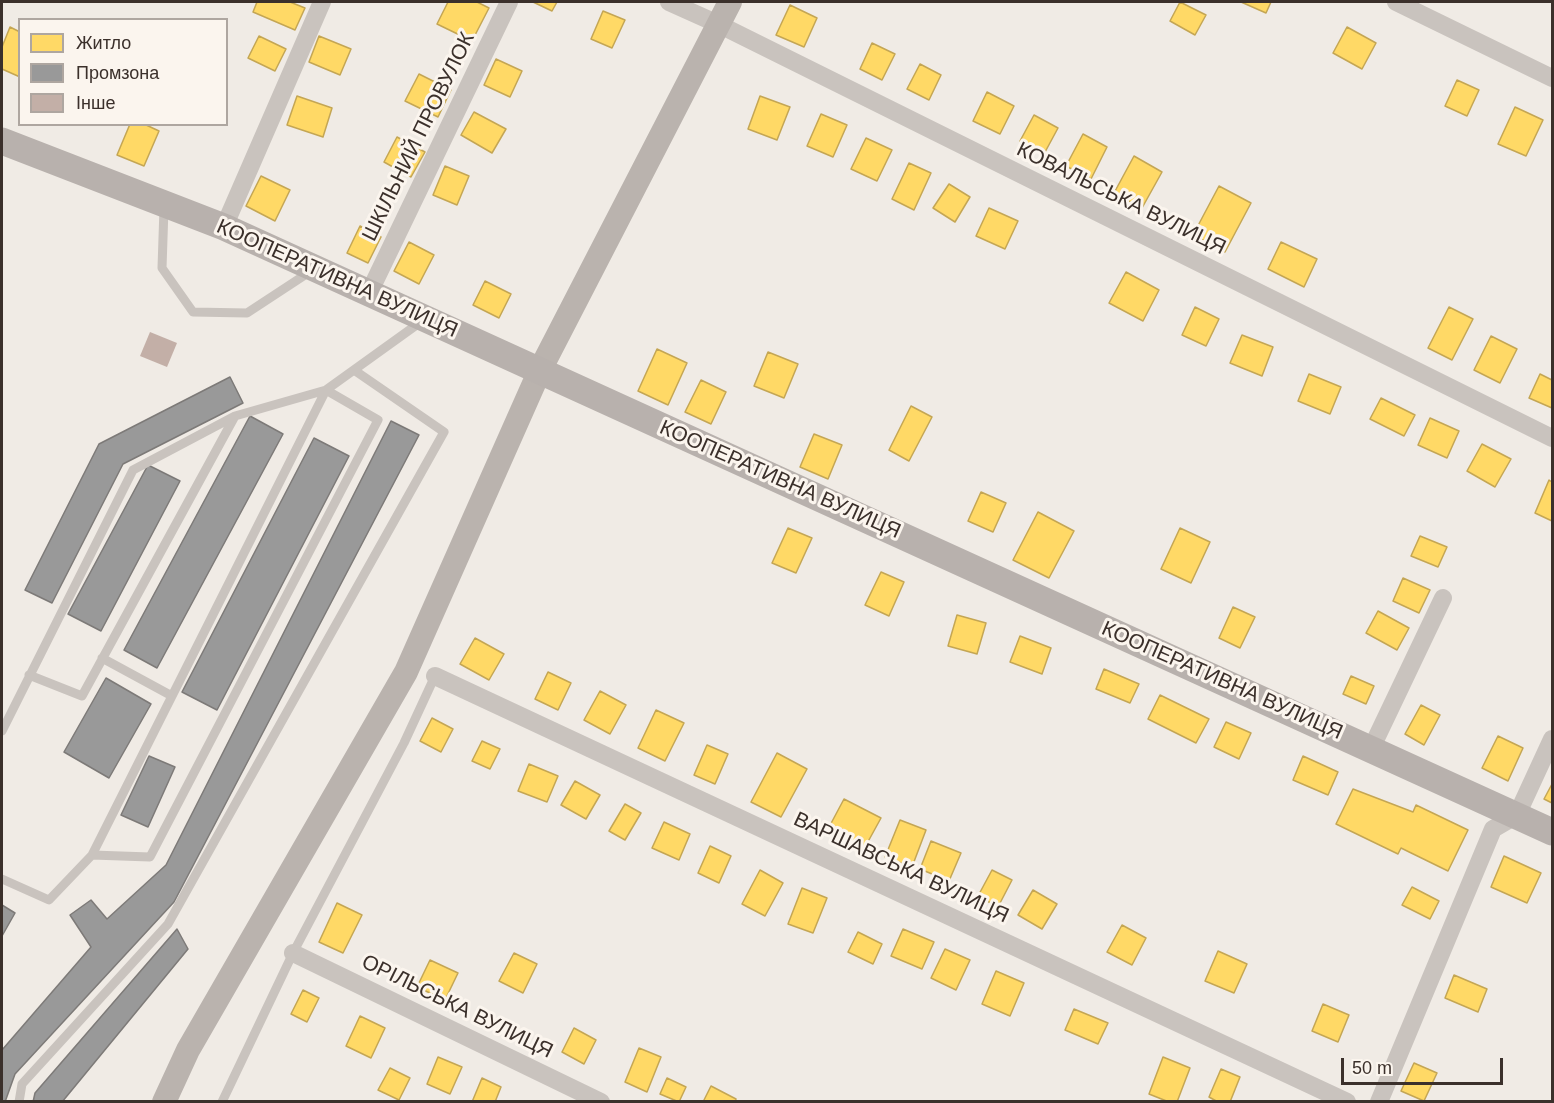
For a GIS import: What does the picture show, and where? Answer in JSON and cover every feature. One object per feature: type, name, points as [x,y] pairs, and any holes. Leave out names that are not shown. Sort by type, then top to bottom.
[{"type":"main road","name":"КООПЕРАТИВНА ВУЛИЦЯ","points":[[2,141],[224,227],[1517,814],[1552,832]]},
{"type":"street","points":[[224,227],[322,2]]},
{"type":"street","name":"ШКІЛЬНИЙ ПРОВУЛОК","points":[[369,293],[508,2]]},
{"type":"street","name":"КОВАЛЬСЬКА ВУЛИЦЯ","points":[[669,2],[718,24],[1552,438]]},
{"type":"street","points":[[164,1101],[188,1050],[406,672],[540,370],[730,2]]},
{"type":"street","points":[[1396,2],[1552,78]]},
{"type":"street","points":[[1371,748],[1443,598]]},
{"type":"street","name":"ВАРШАВСЬКА ВУЛИЦЯ","points":[[435,676],[1347,1101]]},
{"type":"street","points":[[1379,1101],[1492,829],[1517,814],[1552,739]]},
{"type":"street","name":"ОРІЛЬСЬКА ВУЛИЦЯ","points":[[293,953],[601,1101]]},
{"type":"lane","points":[[164,203],[162,268],[193,312],[247,313],[314,268]]},
{"type":"lane","points":[[2,731],[133,470],[235,416],[326,390],[426,318]]},
{"type":"lane","points":[[19,1101],[22,1084],[168,924],[444,432],[354,370]]},
{"type":"lane","points":[[2,879],[49,900],[92,855],[326,390]]},
{"type":"lane","points":[[92,855],[150,857],[378,420],[326,390]]},
{"type":"lane","points":[[30,675],[82,696],[235,416]]},
{"type":"lane","points":[[102,658],[172,696]]},
{"type":"lane","points":[[222,1101],[293,953],[404,743],[435,676]]},
{"type":"building: Житло","points":[[257,2],[290,2],[305,8],[295,30],[253,12]]},
{"type":"building: Житло","points":[[448,2],[477,2],[489,8],[472,41],[437,24]]},
{"type":"building: Житло","points":[[533,2],[557,2],[552,11]]},
{"type":"building: Житло","points":[[1180,2],[1206,15],[1195,35],[1170,21]]},
{"type":"building: Житло","points":[[1241,2],[1271,2],[1266,13]]},
{"type":"building: Житло","points":[[790,5],[817,18],[804,47],[776,35]]},
{"type":"building: Житло","points":[[603,11],[625,20],[612,48],[591,39]]},
{"type":"building: Житло","points":[[10,27],[18,31],[18,76],[2,69],[2,47]]},
{"type":"building: Житло","points":[[1347,27],[1376,43],[1362,69],[1333,53]]},
{"type":"building: Житло","points":[[259,36],[286,49],[275,71],[248,58]]},
{"type":"building: Житло","points":[[319,36],[351,49],[340,75],[309,62]]},
{"type":"building: Житло","points":[[872,43],[895,54],[882,80],[860,69]]},
{"type":"building: Житло","points":[[496,59],[522,71],[510,97],[484,85]]},
{"type":"building: Житло","points":[[920,64],[941,75],[929,100],[907,89]]},
{"type":"building: Житло","points":[[419,74],[451,90],[438,117],[405,101]]},
{"type":"building: Житло","points":[[1457,80],[1479,90],[1467,116],[1445,106]]},
{"type":"building: Житло","points":[[987,92],[1014,106],[1000,134],[973,121]]},
{"type":"building: Житло","points":[[297,96],[332,108],[323,137],[287,125]]},
{"type":"building: Житло","points":[[760,96],[790,107],[777,140],[748,129]]},
{"type":"building: Житло","points":[[1515,107],[1543,120],[1526,156],[1498,144]]},
{"type":"building: Житло","points":[[474,112],[506,129],[492,153],[461,135]]},
{"type":"building: Житло","points":[[821,114],[847,125],[833,157],[807,146]]},
{"type":"building: Житло","points":[[1034,115],[1058,128],[1044,154],[1020,141]]},
{"type":"building: Житло","points":[[129,126],[148,126],[159,131],[144,166],[117,155]]},
{"type":"building: Житло","points":[[1083,134],[1107,147],[1091,179],[1066,166]]},
{"type":"building: Житло","points":[[397,137],[425,152],[411,177],[384,162]]},
{"type":"building: Житло","points":[[866,138],[892,150],[877,181],[851,169]]},
{"type":"building: Житло","points":[[1134,156],[1162,172],[1142,208],[1114,193]]},
{"type":"building: Житло","points":[[909,163],[931,173],[914,210],[892,199]]},
{"type":"building: Житло","points":[[445,166],[469,176],[457,205],[433,195]]},
{"type":"building: Житло","points":[[261,176],[290,190],[275,221],[246,206]]},
{"type":"building: Житло","points":[[949,184],[970,197],[955,222],[933,208]]},
{"type":"building: Житло","points":[[1219,186],[1251,203],[1225,252],[1193,235]]},
{"type":"building: Житло","points":[[989,208],[1018,221],[1005,249],[976,236]]},
{"type":"building: Житло","points":[[360,226],[381,237],[368,263],[347,253]]},
{"type":"building: Житло","points":[[409,242],[434,255],[419,284],[394,271]]},
{"type":"building: Житло","points":[[1281,242],[1317,259],[1304,287],[1268,269]]},
{"type":"building: Житло","points":[[1126,272],[1159,290],[1143,321],[1109,303]]},
{"type":"building: Житло","points":[[485,281],[511,294],[499,318],[473,305]]},
{"type":"building: Житло","points":[[1195,307],[1219,319],[1206,346],[1182,335]]},
{"type":"building: Житло","points":[[1449,307],[1473,319],[1452,360],[1428,348]]},
{"type":"building: Житло","points":[[1242,335],[1273,347],[1262,376],[1230,363]]},
{"type":"building: Житло","points":[[1491,336],[1517,349],[1500,383],[1474,370]]},
{"type":"building: Житло","points":[[657,349],[687,363],[668,405],[638,391]]},
{"type":"building: Житло","points":[[768,352],[798,364],[784,398],[754,386]]},
{"type":"building: Житло","points":[[1309,374],[1341,387],[1330,414],[1298,401]]},
{"type":"building: Житло","points":[[1540,374],[1552,380],[1552,408],[1529,398]]},
{"type":"building: Житло","points":[[701,380],[726,392],[711,424],[685,412]]},
{"type":"building: Житло","points":[[1381,398],[1415,415],[1404,436],[1370,419]]},
{"type":"building: Житло","points":[[911,406],[932,417],[909,461],[889,450]]},
{"type":"building: Житло","points":[[1430,418],[1459,431],[1447,458],[1418,445]]},
{"type":"building: Житло","points":[[814,434],[842,445],[828,479],[800,467]]},
{"type":"building: Житло","points":[[1482,444],[1511,459],[1495,487],[1467,471]]},
{"type":"building: Житло","points":[[1549,480],[1552,482],[1552,521],[1535,513]]},
{"type":"building: Житло","points":[[981,492],[1006,503],[993,532],[968,521]]},
{"type":"building: Житло","points":[[1038,512],[1074,531],[1049,578],[1013,560]]},
{"type":"building: Житло","points":[[788,528],[812,538],[796,573],[772,563]]},
{"type":"building: Житло","points":[[1180,528],[1210,542],[1191,583],[1161,569]]},
{"type":"building: Житло","points":[[1420,536],[1447,547],[1438,567],[1411,556]]},
{"type":"building: Житло","points":[[881,572],[904,582],[889,616],[865,605]]},
{"type":"building: Житло","points":[[1403,578],[1430,590],[1419,613],[1393,601]]},
{"type":"building: Житло","points":[[1233,607],[1255,617],[1240,648],[1219,638]]},
{"type":"building: Житло","points":[[1378,611],[1409,628],[1397,650],[1366,633]]},
{"type":"building: Житло","points":[[957,615],[986,623],[977,654],[948,646]]},
{"type":"building: Житло","points":[[1020,636],[1051,648],[1042,674],[1010,662]]},
{"type":"building: Житло","points":[[475,638],[504,654],[489,680],[460,664]]},
{"type":"building: Житло","points":[[1104,669],[1139,684],[1130,703],[1096,689]]},
{"type":"building: Житло","points":[[548,672],[571,683],[558,710],[535,699]]},
{"type":"building: Житло","points":[[1351,676],[1374,686],[1366,704],[1343,694]]},
{"type":"building: Житло","points":[[600,691],[626,705],[610,734],[584,720]]},
{"type":"building: Житло","points":[[1160,695],[1209,719],[1196,743],[1148,719]]},
{"type":"building: Житло","points":[[1421,705],[1440,715],[1424,745],[1405,734]]},
{"type":"building: Житло","points":[[656,710],[684,723],[665,761],[638,748]]},
{"type":"building: Житло","points":[[432,718],[453,729],[441,752],[420,741]]},
{"type":"building: Житло","points":[[1226,722],[1251,733],[1239,759],[1214,747]]},
{"type":"building: Житло","points":[[1498,736],[1523,748],[1508,781],[1482,768]]},
{"type":"building: Житло","points":[[482,741],[500,749],[490,769],[472,761]]},
{"type":"building: Житло","points":[[707,745],[728,754],[715,784],[694,775]]},
{"type":"building: Житло","points":[[777,753],[807,769],[781,817],[751,802]]},
{"type":"building: Житло","points":[[1303,756],[1338,772],[1328,795],[1293,780]]},
{"type":"building: Житло","points":[[529,764],[558,776],[547,802],[518,791]]},
{"type":"building: Житло","points":[[575,781],[600,795],[586,819],[561,805]]},
{"type":"building: Житло","points":[[1552,784],[1552,803],[1544,799]]},
{"type":"building: Житло","points":[[1353,789],[1413,812],[1416,805],[1468,830],[1448,871],[1401,848],[1398,854],[1336,824]]},
{"type":"building: Житло","points":[[844,799],[881,818],[864,849],[828,829]]},
{"type":"building: Житло","points":[[625,804],[641,813],[625,840],[609,831]]},
{"type":"building: Житло","points":[[900,820],[926,830],[912,867],[885,857]]},
{"type":"building: Житло","points":[[664,822],[690,834],[679,860],[652,848]]},
{"type":"building: Житло","points":[[931,841],[961,853],[949,881],[920,869]]},
{"type":"building: Житло","points":[[710,846],[731,856],[719,883],[698,873]]},
{"type":"building: Житло","points":[[1504,856],[1541,873],[1527,903],[1491,887]]},
{"type":"building: Житло","points":[[760,870],[783,883],[765,916],[742,904]]},
{"type":"building: Житло","points":[[992,870],[1012,880],[998,907],[978,896]]},
{"type":"building: Житло","points":[[1412,887],[1439,901],[1430,919],[1402,905]]},
{"type":"building: Житло","points":[[802,888],[827,898],[813,933],[788,924]]},
{"type":"building: Житло","points":[[1033,890],[1057,904],[1042,929],[1018,915]]},
{"type":"building: Житло","points":[[337,903],[362,915],[343,953],[319,942]]},
{"type":"building: Житло","points":[[1122,925],[1146,938],[1132,965],[1107,952]]},
{"type":"building: Житло","points":[[903,929],[934,942],[922,969],[891,956]]},
{"type":"building: Житло","points":[[858,932],[882,944],[873,964],[848,952]]},
{"type":"building: Житло","points":[[945,949],[970,960],[956,990],[931,978]]},
{"type":"building: Житло","points":[[1218,951],[1247,964],[1234,993],[1205,981]]},
{"type":"building: Житло","points":[[514,953],[537,964],[523,993],[499,981]]},
{"type":"building: Житло","points":[[430,960],[458,973],[445,1000],[417,987]]},
{"type":"building: Житло","points":[[996,971],[1024,983],[1010,1016],[982,1004]]},
{"type":"building: Житло","points":[[1454,975],[1487,989],[1478,1012],[1445,998]]},
{"type":"building: Житло","points":[[303,990],[319,998],[307,1022],[291,1014]]},
{"type":"building: Житло","points":[[1323,1004],[1349,1015],[1338,1042],[1312,1031]]},
{"type":"building: Житло","points":[[1074,1009],[1108,1023],[1098,1044],[1065,1030]]},
{"type":"building: Житло","points":[[360,1016],[385,1028],[371,1058],[346,1046]]},
{"type":"building: Житло","points":[[574,1028],[596,1040],[584,1064],[562,1052]]},
{"type":"building: Житло","points":[[639,1048],[661,1057],[647,1092],[625,1082]]},
{"type":"building: Житло","points":[[438,1057],[462,1067],[450,1094],[427,1084]]},
{"type":"building: Житло","points":[[1163,1057],[1190,1068],[1177,1102],[1169,1102],[1149,1094]]},
{"type":"building: Житло","points":[[1414,1063],[1437,1073],[1424,1101],[1401,1091]]},
{"type":"building: Житло","points":[[390,1068],[410,1078],[399,1100],[378,1090]]},
{"type":"building: Житло","points":[[1221,1069],[1240,1077],[1230,1102],[1218,1102],[1209,1097]]},
{"type":"building: Житло","points":[[482,1078],[501,1087],[495,1102],[472,1102]]},
{"type":"building: Житло","points":[[667,1078],[686,1087],[679,1102],[660,1094]]},
{"type":"building: Житло","points":[[711,1086],[736,1099],[735,1102],[703,1102]]},
{"type":"building: Промзона","points":[[230,377],[243,403],[123,464],[52,603],[25,590],[99,444]]},
{"type":"building: Промзона","points":[[250,416],[283,434],[157,668],[124,650]]},
{"type":"building: Промзона","points":[[391,421],[419,435],[174,902],[15,1074],[5,1102],[2,1102],[2,1050],[91,947],[70,915],[91,900],[107,919],[166,865]]},
{"type":"building: Промзона","points":[[314,438],[349,456],[217,710],[182,692]]},
{"type":"building: Промзона","points":[[148,465],[180,481],[101,631],[68,614]]},
{"type":"building: Промзона","points":[[106,678],[151,704],[109,778],[64,752]]},
{"type":"building: Промзона","points":[[149,756],[175,767],[148,827],[121,815]]},
{"type":"building: Промзона","points":[[2,905],[15,913],[2,936]]},
{"type":"building: Промзона","points":[[177,929],[188,949],[62,1102],[33,1102],[35,1093]]},
{"type":"building: Інше","points":[[150,332],[177,343],[167,367],[140,356]]}]
